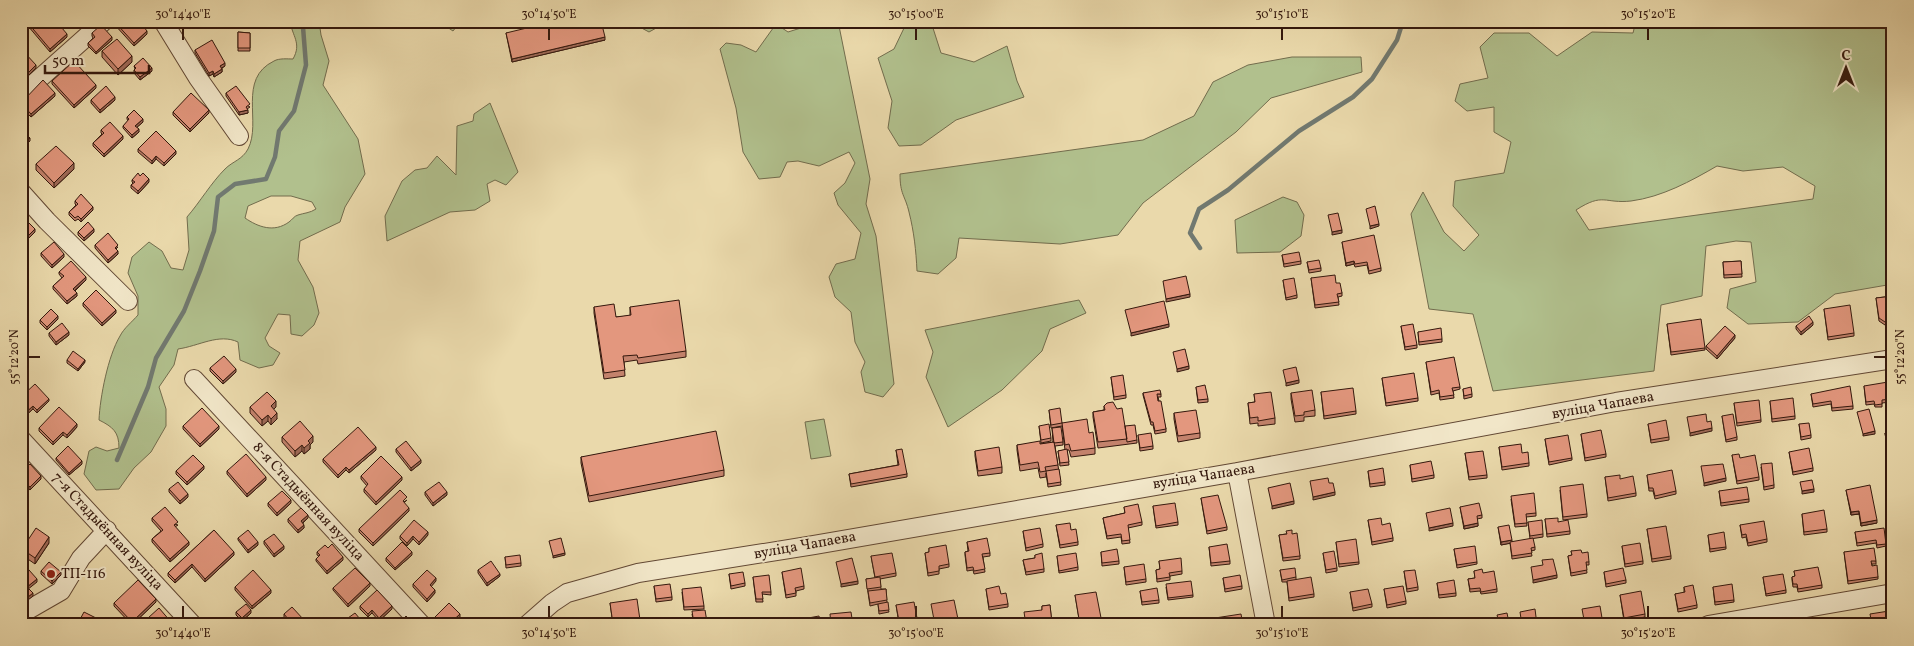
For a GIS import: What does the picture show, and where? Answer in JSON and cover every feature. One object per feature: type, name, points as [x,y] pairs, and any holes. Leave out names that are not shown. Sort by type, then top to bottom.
[{"type":"street","points":[[21,94],[104,21]]},
{"type":"street","points":[[163,21],[198,78],[239,136]]},
{"type":"street","points":[[21,192],[47,221],[128,301]]},
{"type":"street","name":"вуліца Чапаева","points":[[527,625],[552,602],[567,593],[622,576],[1237,472],[1616,402],[1893,359]]},
{"type":"street","name":"8-я Стадыённая вуліца","points":[[194,379],[422,625]]},
{"type":"street","name":"7-я Стадыённая вуліца","points":[[21,439],[193,625]]},
{"type":"street","points":[[1237,472],[1266,625]]},
{"type":"street","points":[[21,614],[61,591],[81,558],[106,530]]},
{"type":"street","points":[[1708,625],[1893,593]]},
{"type":"green space","points":[[290,21],[319,21],[329,61],[323,85],[358,139],[365,174],[345,207],[340,222],[300,241],[298,260],[313,287],[319,313],[314,325],[302,336],[291,334],[290,315],[278,314],[265,338],[269,346],[280,353],[273,365],[259,368],[240,360],[238,342],[231,340],[216,339],[178,349],[174,365],[159,387],[166,409],[166,426],[151,452],[134,468],[119,489],[96,490],[84,474],[89,451],[96,447],[107,451],[119,448],[118,438],[114,431],[99,420],[103,389],[112,354],[122,333],[138,315],[138,296],[128,273],[132,257],[149,242],[162,251],[171,268],[183,270],[189,250],[187,217],[220,174],[243,156],[248,149],[252,138],[252,102],[256,79],[263,69],[274,61],[293,59],[297,44]],"holes":[[[271,196],[291,196],[312,202],[316,209],[297,216],[283,225],[272,228],[255,224],[245,218],[248,206]]]},
{"type":"green space","points":[[438,21],[460,21],[460,22],[453,31]]},
{"type":"green space","points":[[635,21],[669,21],[649,32],[636,25]]},
{"type":"green space","points":[[803,21],[838,21],[870,179],[866,204],[876,236],[894,384],[883,397],[865,392],[861,372],[865,362],[855,342],[851,312],[835,297],[829,277],[836,264],[855,259],[861,233],[838,205],[834,193],[845,183],[855,163],[849,152],[819,166],[798,161],[787,162],[780,177],[759,179],[743,152],[736,108],[720,49],[726,43],[741,45],[756,52],[776,24],[788,32],[804,27]]},
{"type":"green space","points":[[1636,21],[1893,21],[1893,284],[1835,294],[1798,322],[1748,324],[1727,308],[1730,289],[1756,282],[1751,242],[1736,241],[1706,246],[1702,296],[1661,305],[1654,371],[1493,391],[1473,314],[1429,309],[1411,214],[1423,192],[1444,232],[1464,251],[1479,235],[1453,206],[1455,181],[1504,173],[1511,142],[1494,132],[1494,107],[1467,111],[1455,101],[1460,84],[1488,78],[1480,47],[1494,33],[1529,33],[1557,56],[1592,32],[1633,33]],"holes":[[[1717,166],[1743,171],[1783,167],[1815,186],[1813,199],[1589,230],[1576,210],[1593,201],[1622,202],[1654,196],[1687,183]]]},
{"type":"green space","points":[[932,25],[941,53],[974,62],[1007,46],[1017,81],[1024,97],[956,120],[921,145],[899,146],[888,128],[892,101],[878,58],[894,49],[905,26]]},
{"type":"green space","points":[[1292,57],[1361,57],[1362,72],[1271,98],[1236,132],[1143,203],[1118,235],[1060,244],[959,238],[956,258],[938,274],[917,271],[912,227],[902,191],[900,174],[1143,140],[1194,116],[1213,82],[1248,65]]},
{"type":"green space","points":[[490,103],[518,172],[506,185],[495,180],[487,184],[490,201],[475,210],[450,212],[387,241],[385,216],[402,181],[415,170],[427,168],[437,156],[456,175],[457,126],[473,121],[474,114]]},
{"type":"green space","points":[[1283,197],[1297,202],[1304,215],[1301,236],[1280,252],[1237,253],[1235,220]]},
{"type":"green space","points":[[1079,300],[1086,313],[1050,329],[1042,351],[1002,390],[948,427],[926,377],[933,352],[925,330]]},
{"type":"green space","points":[[824,419],[831,456],[811,459],[805,422]]},
{"type":"building","points":[[30,21],[56,21],[67,34],[50,49],[28,23]]},
{"type":"building","points":[[114,21],[139,21],[147,31],[134,43]]},
{"type":"building","points":[[556,21],[601,21],[605,37],[512,59],[506,33]]},
{"type":"building","points":[[101,25],[112,37],[96,52],[88,43],[95,37],[92,33]]},
{"type":"building","points":[[238,32],[250,33],[250,48],[238,48]]},
{"type":"building","points":[[117,39],[132,56],[118,69],[102,51]]},
{"type":"building","points":[[212,40],[225,63],[220,66],[222,69],[214,74],[213,71],[209,73],[195,50]]},
{"type":"building","points":[[24,52],[36,65],[25,76],[21,73],[21,55]]},
{"type":"building","points":[[143,58],[152,68],[140,77],[134,70],[136,68],[134,66]]},
{"type":"building","points":[[74,61],[96,85],[74,105],[52,81]]},
{"type":"building","points":[[43,80],[55,93],[31,114],[21,103]]},
{"type":"building","points":[[106,86],[115,97],[100,110],[91,100]]},
{"type":"building","points":[[236,86],[250,104],[246,107],[248,110],[239,112],[226,93]]},
{"type":"building","points":[[191,93],[209,110],[190,129],[173,112]]},
{"type":"building","points":[[134,110],[143,119],[135,126],[139,129],[132,135],[123,126],[129,119],[127,117]]},
{"type":"building","points":[[21,113],[26,118],[21,122]]},
{"type":"building","points":[[110,122],[123,136],[104,154],[93,143],[104,133],[101,130]]},
{"type":"building","points":[[21,129],[30,138],[21,146]]},
{"type":"building","points":[[156,131],[176,151],[164,163],[156,156],[152,161],[138,149]]},
{"type":"building","points":[[56,146],[74,163],[54,183],[36,164]]},
{"type":"building","points":[[138,173],[140,176],[143,173],[149,179],[138,191],[131,185],[135,182],[132,180]]},
{"type":"building","points":[[81,194],[93,207],[81,219],[78,216],[75,218],[69,212],[78,204],[75,201]]},
{"type":"building","points":[[1375,206],[1379,224],[1370,226],[1366,209]]},
{"type":"building","points":[[1338,213],[1342,230],[1332,232],[1328,215]]},
{"type":"building","points":[[21,215],[35,229],[23,241],[21,239]]},
{"type":"building","points":[[88,222],[94,229],[84,238],[78,232]]},
{"type":"building","points":[[108,233],[118,245],[115,248],[118,251],[108,260],[95,245]]},
{"type":"building","points":[[1374,235],[1381,268],[1369,271],[1367,262],[1355,264],[1354,261],[1346,263],[1342,242]]},
{"type":"building","points":[[54,242],[64,254],[52,265],[41,253]]},
{"type":"building","points":[[1299,252],[1301,261],[1284,264],[1282,255]]},
{"type":"building","points":[[1319,260],[1321,268],[1309,270],[1307,262]]},
{"type":"building","points":[[71,261],[86,277],[73,289],[77,293],[67,301],[53,286],[64,276],[59,272]]},
{"type":"building","points":[[1741,261],[1742,274],[1724,275],[1723,262]]},
{"type":"building","points":[[1335,275],[1336,283],[1340,283],[1342,293],[1337,294],[1339,302],[1315,305],[1311,278]]},
{"type":"building","points":[[1186,276],[1190,294],[1166,299],[1163,281]]},
{"type":"building","points":[[1294,278],[1297,295],[1286,298],[1283,280]]},
{"type":"building","points":[[96,290],[116,310],[102,323],[83,303]]},
{"type":"building","points":[[1893,296],[1893,326],[1891,326],[1879,318],[1876,298]]},
{"type":"building","points":[[679,300],[686,351],[638,358],[637,355],[623,356],[625,370],[604,373],[594,307],[614,304],[616,317],[631,315],[630,307]]},
{"type":"building","points":[[1164,301],[1169,324],[1131,333],[1125,310]]},
{"type":"building","points":[[1850,305],[1854,333],[1828,337],[1824,309]]},
{"type":"building","points":[[51,309],[58,316],[47,327],[40,320]]},
{"type":"building","points":[[1809,316],[1813,322],[1801,332],[1796,326]]},
{"type":"building","points":[[1701,319],[1705,348],[1671,352],[1667,324]]},
{"type":"building","points":[[62,323],[69,332],[56,342],[49,333]]},
{"type":"building","points":[[1413,324],[1417,345],[1405,347],[1401,326]]},
{"type":"building","points":[[1725,326],[1735,335],[1717,356],[1706,346]]},
{"type":"building","points":[[1441,328],[1442,339],[1419,342],[1418,332]]},
{"type":"building","points":[[1185,349],[1189,366],[1177,369],[1173,352]]},
{"type":"building","points":[[73,351],[85,360],[78,369],[67,360]]},
{"type":"building","points":[[224,356],[236,369],[223,381],[210,368]]},
{"type":"building","points":[[1454,357],[1460,387],[1452,388],[1454,395],[1440,397],[1439,390],[1431,392],[1426,362]]},
{"type":"building","points":[[1296,367],[1299,380],[1286,383],[1283,370]]},
{"type":"building","points":[[1414,373],[1418,398],[1386,403],[1382,378]]},
{"type":"building","points":[[1123,375],[1126,395],[1114,397],[1111,377]]},
{"type":"building","points":[[1888,382],[1891,399],[1882,400],[1882,404],[1875,405],[1874,401],[1866,402],[1864,386]]},
{"type":"building","points":[[35,384],[49,399],[37,410],[33,406],[24,414],[21,411],[21,397]]},
{"type":"building","points":[[1205,385],[1208,399],[1198,400],[1196,387]]},
{"type":"building","points":[[1850,386],[1853,406],[1832,408],[1831,401],[1813,404],[1811,394]]},
{"type":"building","points":[[1471,387],[1472,394],[1464,396],[1463,389]]},
{"type":"building","points":[[1353,388],[1356,411],[1324,416],[1321,392]]},
{"type":"building","points":[[1160,390],[1161,394],[1157,394],[1158,401],[1161,401],[1166,429],[1155,431],[1143,393]]},
{"type":"building","points":[[1312,390],[1315,410],[1304,412],[1304,415],[1295,416],[1291,393]]},
{"type":"building","points":[[267,392],[276,401],[271,406],[277,413],[271,419],[268,415],[262,420],[250,407]]},
{"type":"building","points":[[1271,392],[1275,418],[1258,421],[1258,417],[1250,418],[1248,403],[1255,402],[1254,394]]},
{"type":"building","points":[[1793,398],[1795,416],[1772,419],[1770,401]]},
{"type":"building","points":[[1759,400],[1761,420],[1737,423],[1734,403]]},
{"type":"building","points":[[1113,402],[1117,409],[1122,408],[1127,439],[1098,442],[1093,412],[1105,410],[1104,406],[1107,403]]},
{"type":"building","points":[[59,407],[77,424],[67,435],[63,432],[53,442],[39,428]]},
{"type":"building","points":[[202,408],[219,426],[200,444],[183,426]]},
{"type":"building","points":[[1060,408],[1062,423],[1051,425],[1049,410]]},
{"type":"building","points":[[1869,409],[1875,431],[1863,434],[1857,412]]},
{"type":"building","points":[[1196,410],[1200,433],[1178,436],[1174,413]]},
{"type":"building","points":[[1706,414],[1707,422],[1711,421],[1712,428],[1690,433],[1687,417]]},
{"type":"building","points":[[1733,414],[1737,437],[1726,440],[1722,416]]},
{"type":"building","points":[[1087,419],[1089,433],[1093,432],[1095,448],[1071,451],[1069,444],[1065,445],[1062,423]]},
{"type":"building","points":[[1666,420],[1669,437],[1651,440],[1648,424]]},
{"type":"building","points":[[300,421],[313,436],[308,441],[310,443],[304,448],[302,445],[295,451],[282,437]]},
{"type":"building","points":[[1809,423],[1811,435],[1801,437],[1799,424]]},
{"type":"building","points":[[1049,424],[1051,438],[1041,440],[1039,426]]},
{"type":"building","points":[[1135,425],[1137,440],[1127,442],[1125,426]]},
{"type":"building","points":[[358,427],[376,447],[349,470],[346,467],[338,475],[323,459]]},
{"type":"building","points":[[1061,427],[1063,442],[1054,443],[1052,428]]},
{"type":"building","points":[[1601,430],[1606,454],[1585,458],[1581,434]]},
{"type":"building","points":[[716,431],[724,470],[589,496],[581,457]]},
{"type":"building","points":[[1893,432],[1893,451],[1888,452],[1885,433]]},
{"type":"building","points":[[1151,433],[1153,446],[1140,448],[1138,435]]},
{"type":"building","points":[[1568,435],[1572,458],[1549,462],[1545,439]]},
{"type":"building","points":[[406,441],[421,460],[411,468],[396,449]]},
{"type":"building","points":[[1040,441],[1040,444],[1054,442],[1058,465],[1045,467],[1046,471],[1040,472],[1038,462],[1020,465],[1017,445]]},
{"type":"building","points":[[1521,444],[1522,453],[1528,452],[1529,463],[1502,467],[1499,447]]},
{"type":"building","points":[[68,446],[82,461],[69,473],[56,458]]},
{"type":"building","points":[[999,447],[1002,467],[978,471],[975,451]]},
{"type":"building","points":[[1809,448],[1813,468],[1793,472],[1789,452]]},
{"type":"building","points":[[902,449],[907,474],[851,484],[849,474],[899,465],[896,450]]},
{"type":"building","points":[[1067,449],[1069,462],[1060,463],[1058,451]]},
{"type":"building","points":[[1483,451],[1487,475],[1469,477],[1465,453]]},
{"type":"building","points":[[246,454],[266,477],[247,494],[227,471]]},
{"type":"building","points":[[1739,454],[1740,458],[1755,455],[1759,477],[1737,481],[1732,455]]},
{"type":"building","points":[[193,455],[204,466],[187,482],[176,471]]},
{"type":"building","points":[[381,456],[402,477],[376,502],[364,489],[368,484],[361,476]]},
{"type":"building","points":[[1431,461],[1434,475],[1412,479],[1410,465]]},
{"type":"building","points":[[1772,463],[1774,485],[1764,487],[1761,464]]},
{"type":"building","points":[[30,464],[41,476],[30,487],[21,479],[21,472]]},
{"type":"building","points":[[1723,464],[1726,478],[1704,483],[1701,466]]},
{"type":"building","points":[[1383,468],[1385,482],[1370,484],[1368,471]]},
{"type":"building","points":[[1059,469],[1061,482],[1048,484],[1046,471]]},
{"type":"building","points":[[1672,470],[1676,491],[1655,496],[1653,488],[1649,488],[1647,475]]},
{"type":"building","points":[[1620,475],[1620,479],[1633,476],[1636,493],[1608,498],[1605,477]]},
{"type":"building","points":[[1328,478],[1329,483],[1333,483],[1335,492],[1313,497],[1310,481]]},
{"type":"building","points":[[1812,480],[1814,489],[1802,491],[1800,482]]},
{"type":"building","points":[[178,482],[188,494],[180,501],[169,489]]},
{"type":"building","points":[[439,482],[447,492],[433,503],[425,492]]},
{"type":"building","points":[[1290,483],[1294,501],[1272,506],[1268,488]]},
{"type":"building","points":[[1583,484],[1587,514],[1563,517],[1560,487]]},
{"type":"building","points":[[1870,485],[1877,520],[1861,523],[1859,511],[1851,512],[1846,490]]},
{"type":"building","points":[[1747,487],[1749,499],[1721,503],[1719,491]]},
{"type":"building","points":[[400,490],[407,497],[403,501],[409,508],[373,543],[359,529]]},
{"type":"building","points":[[282,491],[291,500],[277,513],[268,503]]},
{"type":"building","points":[[1534,493],[1536,513],[1526,514],[1527,523],[1515,524],[1511,496]]},
{"type":"building","points":[[1218,495],[1227,527],[1207,531],[1201,498]]},
{"type":"building","points":[[1175,503],[1178,522],[1156,526],[1153,506]]},
{"type":"building","points":[[1479,503],[1482,515],[1477,516],[1478,523],[1464,526],[1460,507]]},
{"type":"building","points":[[1138,504],[1142,522],[1128,525],[1130,540],[1122,541],[1121,534],[1107,536],[1103,518],[1125,513],[1124,507]]},
{"type":"building","points":[[165,507],[178,522],[174,525],[189,542],[170,559],[152,539],[163,530],[152,518]]},
{"type":"building","points":[[301,508],[308,515],[301,521],[304,525],[298,530],[288,519]]},
{"type":"building","points":[[1450,508],[1453,523],[1429,528],[1426,513]]},
{"type":"building","points":[[1824,510],[1827,529],[1804,532],[1802,514]]},
{"type":"building","points":[[1381,518],[1382,525],[1390,523],[1393,538],[1372,542],[1368,520]]},
{"type":"building","points":[[1558,518],[1558,522],[1568,520],[1570,531],[1547,534],[1545,519]]},
{"type":"building","points":[[414,520],[428,532],[419,542],[413,536],[407,543],[400,536]]},
{"type":"building","points":[[1542,520],[1543,534],[1530,536],[1528,522]]},
{"type":"building","points":[[1764,521],[1767,539],[1748,543],[1746,534],[1742,535],[1740,525]]},
{"type":"building","points":[[1070,523],[1071,530],[1076,529],[1078,542],[1060,545],[1056,525]]},
{"type":"building","points":[[1509,525],[1512,540],[1501,542],[1498,527]]},
{"type":"building","points":[[1666,526],[1671,556],[1652,559],[1647,529]]},
{"type":"building","points":[[36,528],[49,537],[35,558],[22,549]]},
{"type":"building","points":[[1040,528],[1043,544],[1026,548],[1023,531]]},
{"type":"building","points":[[1884,528],[1886,544],[1877,545],[1876,540],[1857,543],[1855,532]]},
{"type":"building","points":[[214,530],[234,552],[205,579],[192,564],[175,580],[168,573]]},
{"type":"building","points":[[248,530],[258,542],[248,550],[238,538]]},
{"type":"building","points":[[1292,530],[1292,534],[1297,533],[1300,556],[1283,558],[1279,535],[1287,534],[1286,531]]},
{"type":"building","points":[[1724,532],[1726,547],[1710,549],[1708,535]]},
{"type":"building","points":[[21,534],[26,537],[21,546]]},
{"type":"building","points":[[274,534],[284,546],[274,554],[264,541]]},
{"type":"building","points":[[561,538],[565,553],[553,556],[549,541]]},
{"type":"building","points":[[987,538],[990,553],[982,554],[985,569],[974,571],[973,567],[967,568],[965,552],[969,551],[967,542]]},
{"type":"building","points":[[1533,538],[1535,547],[1531,548],[1532,553],[1512,556],[1510,542]]},
{"type":"building","points":[[1356,539],[1359,562],[1339,564],[1336,542]]},
{"type":"building","points":[[402,542],[412,552],[395,568],[386,558]]},
{"type":"building","points":[[1640,543],[1643,561],[1625,564],[1622,546]]},
{"type":"building","points":[[332,544],[343,557],[327,571],[316,559],[320,555],[317,552],[325,545],[328,548]]},
{"type":"building","points":[[1227,544],[1230,561],[1211,563],[1209,547]]},
{"type":"building","points":[[946,545],[949,564],[939,566],[939,571],[928,573],[925,553],[929,552],[929,548]]},
{"type":"building","points":[[1475,546],[1477,562],[1457,565],[1454,549]]},
{"type":"building","points":[[1874,548],[1876,561],[1871,561],[1872,566],[1877,565],[1878,577],[1848,581],[1844,552]]},
{"type":"building","points":[[1117,549],[1119,561],[1102,563],[1101,552]]},
{"type":"building","points":[[1581,550],[1582,553],[1588,552],[1589,562],[1586,562],[1587,570],[1571,573],[1568,556],[1572,555],[1571,551]]},
{"type":"building","points":[[1334,551],[1337,568],[1326,570],[1323,553]]},
{"type":"building","points":[[892,553],[896,573],[875,577],[871,556]]},
{"type":"building","points":[[1042,553],[1044,569],[1026,572],[1023,560],[1035,558],[1035,555]]},
{"type":"building","points":[[1076,553],[1078,567],[1059,571],[1057,556]]},
{"type":"building","points":[[520,555],[521,563],[506,565],[505,557]]},
{"type":"building","points":[[852,558],[858,581],[841,584],[836,562]]},
{"type":"building","points":[[1181,558],[1182,571],[1169,573],[1170,577],[1157,579],[1156,570],[1160,569],[1159,561]]},
{"type":"building","points":[[1553,559],[1557,575],[1533,580],[1531,567],[1543,565],[1542,560]]},
{"type":"building","points":[[21,561],[37,579],[27,587],[33,593],[23,601],[21,600]]},
{"type":"building","points":[[491,561],[500,574],[487,583],[478,570]]},
{"type":"building","name":"ТП-116","points":[[49,562],[61,572],[52,581],[41,571]]},
{"type":"building","points":[[1144,564],[1146,579],[1126,582],[1124,567]]},
{"type":"building","points":[[1818,567],[1822,585],[1798,589],[1797,584],[1793,584],[1792,577],[1795,576],[1794,571]]},
{"type":"building","points":[[355,568],[370,583],[348,604],[333,588]]},
{"type":"building","points":[[801,568],[804,586],[795,588],[796,593],[786,595],[782,572]]},
{"type":"building","points":[[1295,568],[1296,577],[1282,580],[1280,570]]},
{"type":"building","points":[[1623,568],[1626,580],[1606,584],[1604,572]]},
{"type":"building","points":[[1482,569],[1483,573],[1494,571],[1497,589],[1481,592],[1480,588],[1470,589],[1468,579],[1475,578],[1474,571]]},
{"type":"building","points":[[253,570],[271,590],[252,606],[235,587]]},
{"type":"building","points":[[427,570],[436,578],[430,585],[435,590],[427,599],[413,584]]},
{"type":"building","points":[[1415,570],[1418,587],[1407,589],[1404,571]]},
{"type":"building","points":[[743,572],[745,583],[731,586],[729,574]]},
{"type":"building","points":[[1783,574],[1786,590],[1766,594],[1763,577]]},
{"type":"building","points":[[769,575],[771,592],[762,592],[763,599],[756,599],[753,577]]},
{"type":"building","points":[[1240,575],[1242,586],[1225,589],[1223,578]]},
{"type":"building","points":[[880,577],[881,587],[867,589],[866,579]]},
{"type":"building","points":[[1311,577],[1314,594],[1289,598],[1287,581]]},
{"type":"building","points":[[138,580],[156,599],[132,622],[114,603]]},
{"type":"building","points":[[1454,580],[1456,593],[1439,595],[1437,583]]},
{"type":"building","points":[[1191,581],[1193,595],[1168,598],[1166,584]]},
{"type":"building","points":[[670,584],[672,597],[656,599],[654,586]]},
{"type":"building","points":[[1732,584],[1734,600],[1715,602],[1713,587]]},
{"type":"building","points":[[1693,585],[1697,605],[1678,609],[1675,594],[1685,592],[1684,587]]},
{"type":"building","points":[[999,586],[1001,594],[1006,593],[1008,604],[989,607],[986,589]]},
{"type":"building","points":[[1403,586],[1406,601],[1387,605],[1384,589]]},
{"type":"building","points":[[701,587],[704,606],[684,607],[682,589]]},
{"type":"building","points":[[1157,588],[1159,600],[1142,602],[1140,591]]},
{"type":"building","points":[[886,589],[887,600],[870,603],[868,591]]},
{"type":"building","points":[[1368,589],[1372,604],[1353,608],[1350,592]]},
{"type":"building","points":[[377,590],[392,606],[379,618],[372,610],[368,614],[360,606]]},
{"type":"building","points":[[1641,591],[1645,614],[1624,618],[1620,595]]},
{"type":"building","points":[[1096,592],[1102,623],[1080,625],[1075,595]]},
{"type":"building","points":[[637,599],[640,620],[613,624],[610,603]]},
{"type":"building","points":[[954,600],[959,624],[935,625],[931,604]]},
{"type":"building","points":[[888,602],[889,610],[879,611],[878,604]]},
{"type":"building","points":[[914,602],[917,618],[899,621],[896,605]]},
{"type":"building","points":[[449,603],[460,614],[448,625],[443,625],[435,617]]},
{"type":"building","points":[[246,604],[251,610],[242,618],[236,612]]},
{"type":"building","points":[[1050,605],[1052,623],[1026,625],[1024,612],[1042,610],[1042,606]]},
{"type":"building","points":[[1600,606],[1603,624],[1585,625],[1582,609]]},
{"type":"building","points":[[292,607],[304,620],[299,625],[293,625],[284,614]]},
{"type":"building","points":[[159,608],[171,622],[167,625],[154,625],[148,618]]},
{"type":"building","points":[[1535,609],[1537,625],[1522,625],[1520,612]]},
{"type":"building","points":[[705,610],[707,622],[694,624],[692,611]]},
{"type":"building","points":[[1889,611],[1891,625],[1872,625],[1870,614]]},
{"type":"building","points":[[84,612],[102,621],[100,625],[77,625]]},
{"type":"building","points":[[851,612],[853,625],[831,625],[830,614]]},
{"type":"building","points":[[355,613],[365,625],[353,625],[348,618]]},
{"type":"building","points":[[1507,613],[1509,623],[1513,625],[1487,625],[1486,621],[1498,619],[1497,615]]},
{"type":"building","points":[[1241,614],[1243,625],[1216,625],[1215,618]]},
{"type":"building","points":[[406,616],[414,624],[398,625]]},
{"type":"building","points":[[819,616],[821,625],[804,625],[803,619]]},
{"type":"building","points":[[1455,619],[1456,625],[1439,625],[1438,621]]},
{"type":"building","points":[[1870,619],[1871,625],[1857,625],[1857,621]]},
{"type":"building","points":[[176,620],[180,625],[171,625]]},
{"type":"building","points":[[1832,621],[1833,625],[1814,625],[1814,624]]},
{"type":"waterway","points":[[117,460],[148,387],[156,358],[184,311],[200,271],[214,231],[218,197],[235,184],[266,179],[275,157],[279,131],[294,111],[306,65],[303,27],[306,21]]},
{"type":"waterway","points":[[1200,248],[1190,233],[1199,209],[1228,190],[1299,131],[1353,97],[1372,79],[1397,40],[1403,21]]},
{"type":"place","name":"ТП-116","points":[[51,574]]}]
